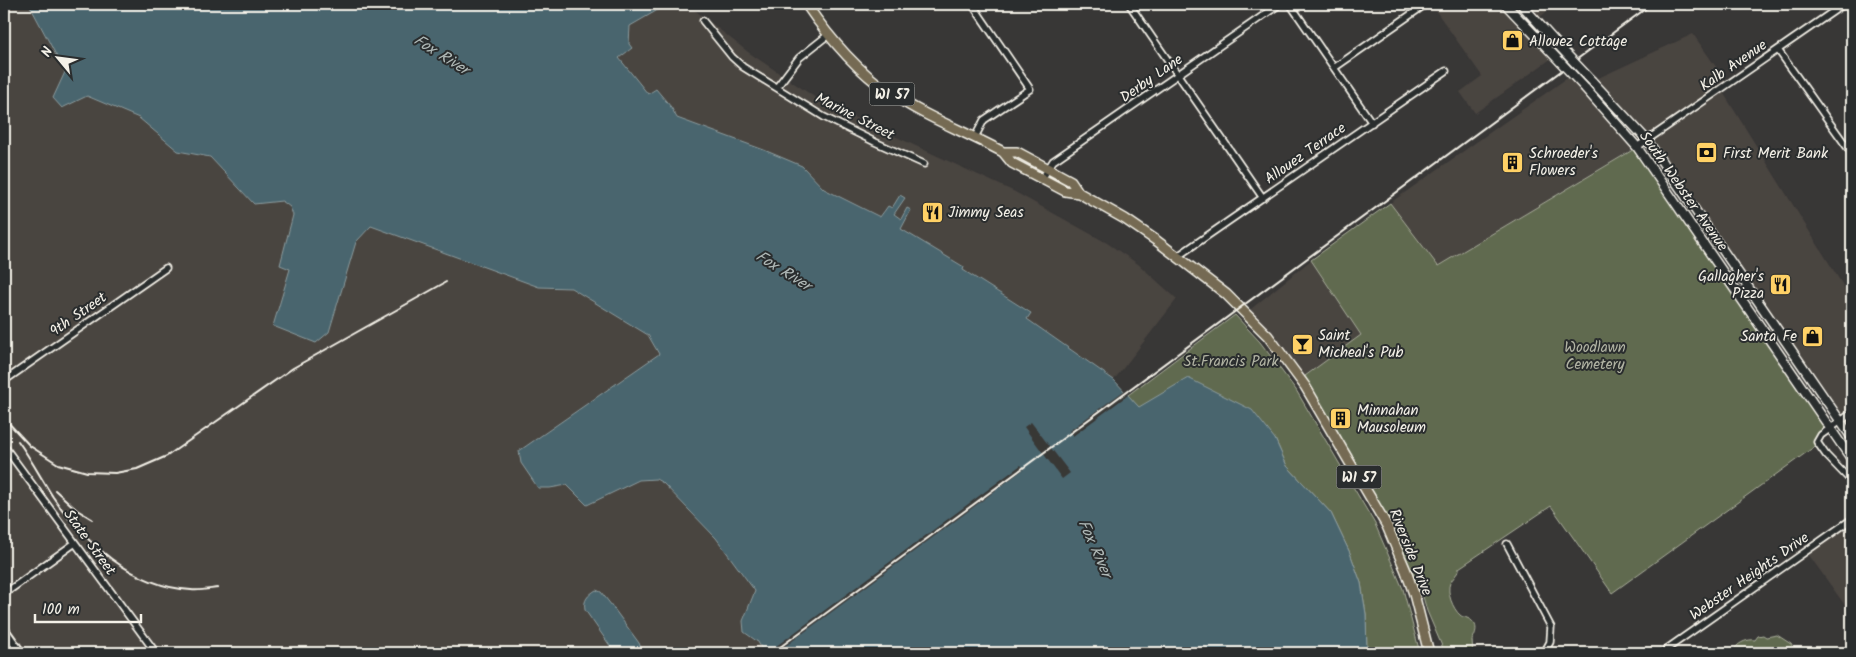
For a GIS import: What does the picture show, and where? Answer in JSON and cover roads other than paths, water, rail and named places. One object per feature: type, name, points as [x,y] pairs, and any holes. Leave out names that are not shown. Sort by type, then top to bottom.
[{"type":"main road","name":"WI 57","points":[[806,4],[828,35],[859,68],[890,93],[911,106],[1003,152],[1012,163],[1042,179],[1065,191],[1079,193],[1125,220],[1178,256]]},
{"type":"main road","name":"South Webster Avenue","points":[[1505,4],[1585,88],[1637,147],[1852,460]]},
{"type":"main road","name":"South Webster Avenue","points":[[1521,4],[1648,140],[1852,438]]},
{"type":"main road","name":"WI 57","points":[[1003,152],[1017,152],[1071,181],[1079,193]]},
{"type":"main road","name":"Riverside Drive","points":[[1178,256],[1226,294],[1252,319],[1287,360],[1305,386],[1376,505],[1398,548],[1421,617],[1429,653]]},
{"type":"street","points":[[972,4],[1030,89],[984,120],[975,137]]},
{"type":"street","points":[[1129,4],[1263,198]]},
{"type":"street","name":"Derby Lane","points":[[1042,179],[1053,161],[1280,4]]},
{"type":"street","points":[[1290,4],[1372,123]]},
{"type":"street","points":[[1334,68],[1426,4]]},
{"type":"street","name":"Kalb Avenue","points":[[1637,147],[1844,4]]},
{"type":"street","name":"Marine Street","points":[[703,21],[732,57],[743,67],[824,117],[924,164]]},
{"type":"street","points":[[776,87],[799,58],[828,35]]},
{"type":"street","points":[[1778,50],[1852,154]]},
{"type":"street","name":"Allouez Terrace","points":[[1178,256],[1446,71]]},
{"type":"street","name":"9th Street","points":[[4,381],[166,268]]},
{"type":"street","points":[[1852,412],[1821,435],[1817,444],[1852,482]]},
{"type":"street","name":"State Street","points":[[4,446],[156,653]]},
{"type":"street","name":"Webster Heights Drive","points":[[1661,653],[1852,518]]},
{"type":"street","points":[[4,594],[74,543]]},
{"type":"street","points":[[1507,544],[1552,627],[1550,642],[1544,653]]},
{"type":"street","points":[[4,628],[21,653]]},
{"type":"water","name":"Fox River","points":[[29,4],[665,4],[630,26],[629,44],[632,48],[619,58],[648,94],[656,89],[671,107],[677,118],[802,166],[824,189],[880,217],[888,206],[892,208],[900,195],[905,198],[894,214],[901,219],[907,208],[911,210],[901,229],[964,267],[963,270],[1031,313],[1027,319],[1114,380],[1139,407],[1188,378],[1252,410],[1275,439],[1287,466],[1331,513],[1350,553],[1361,583],[1366,614],[1367,653],[764,653],[758,642],[744,632],[743,621],[755,591],[716,538],[663,483],[656,479],[639,480],[587,505],[567,485],[538,488],[521,463],[519,451],[659,354],[648,335],[571,288],[539,287],[371,226],[356,242],[329,332],[316,343],[273,326],[290,269],[280,265],[293,215],[290,207],[282,201],[254,204],[210,157],[178,151],[139,118],[87,96],[62,108],[53,98],[65,72]]},
{"type":"water","points":[[596,590],[601,592],[612,606],[639,643],[643,653],[615,653],[585,610],[587,598]]},
{"type":"railway","points":[[772,653],[1652,4]]},
{"type":"railway","points":[[4,418],[30,446],[58,464],[87,472],[115,473],[137,469],[167,456],[293,368],[446,282]]},
{"type":"railway","points":[[18,441],[65,514],[79,530],[112,559],[150,581],[170,587],[194,590],[218,588]]},
{"type":"railway","points":[[55,490],[77,510],[92,519]]},
{"type":"place","name":"Allouez Cottage","points":[[1513,41]]},
{"type":"place","name":"First Merit Bank","points":[[1707,153]]},
{"type":"place","name":"Schroeder's Flowers","points":[[1513,162]]},
{"type":"place","name":"Jimmy Seas","points":[[932,212]]},
{"type":"place","name":"Gallagher's Pizza","points":[[1780,285]]},
{"type":"place","name":"Santa Fe","points":[[1813,336]]},
{"type":"place","name":"Saint Micheal's Pub","points":[[1302,344]]},
{"type":"place","name":"Minnahan Mausoleum","points":[[1341,419]]},
{"type":"park label","name":"Woodlawn Cemetery","points":[[1595,356]]},
{"type":"park label","name":"St.Francis Park","points":[[1231,361]]}]
